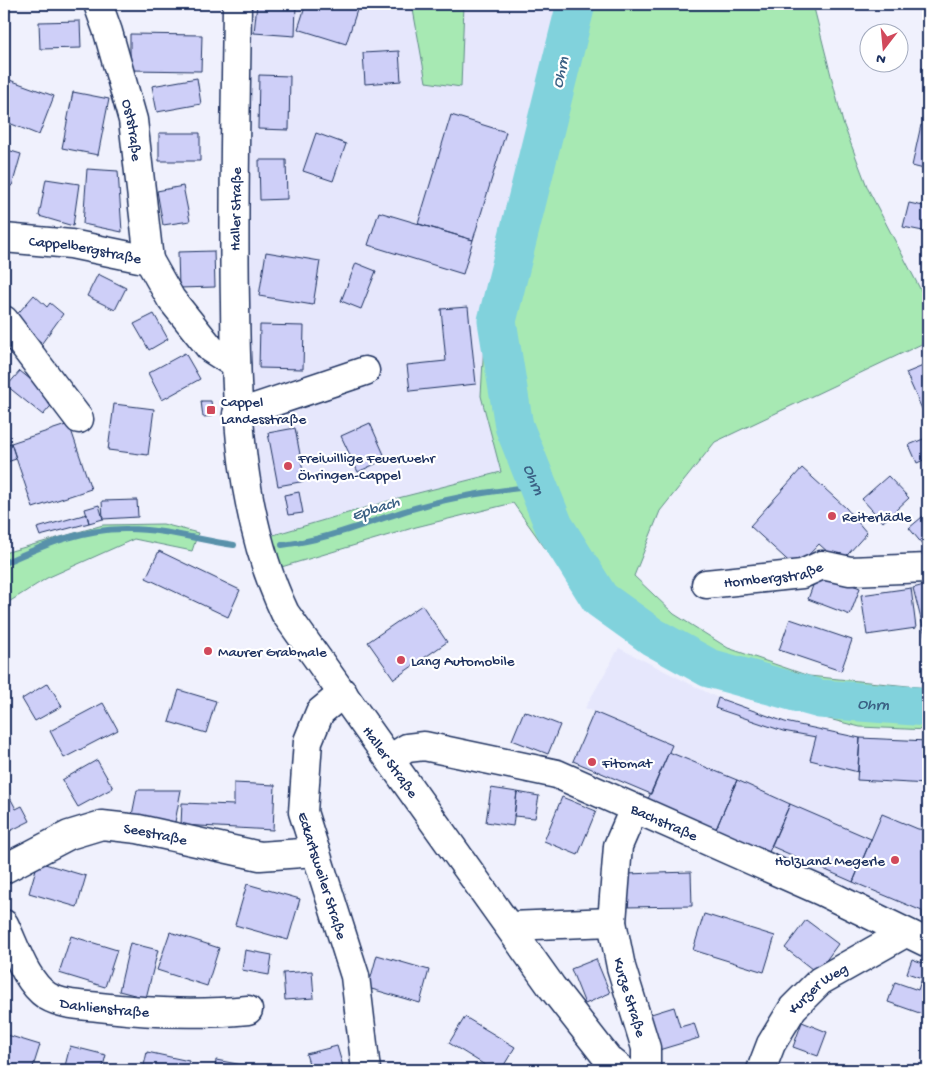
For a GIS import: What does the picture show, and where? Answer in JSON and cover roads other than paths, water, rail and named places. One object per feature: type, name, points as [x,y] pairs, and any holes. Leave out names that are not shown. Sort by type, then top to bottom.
[{"type":"street","name":"Oststraße","points":[[98,4],[133,120],[149,260]]},
{"type":"street","name":"Haller Straße","points":[[237,4],[234,257],[238,414],[243,462],[258,543],[270,583],[285,614],[510,926],[551,986],[608,1059],[622,1070]]},
{"type":"street","name":"Cappelbergstraße","points":[[4,238],[71,244],[149,260],[171,298],[211,348],[236,365]]},
{"type":"street","points":[[4,320],[79,420]]},
{"type":"street","points":[[238,414],[365,371]]},
{"type":"street","name":"Hornbergstraße","points":[[706,584],[802,574],[822,564],[850,571],[928,568]]},
{"type":"street","name":"Eckartsweiler Straße","points":[[343,693],[320,712],[308,741],[303,812],[355,976],[366,1070]]},
{"type":"street","name":"Bachstraße","points":[[390,759],[407,748],[424,746],[557,774],[821,890],[917,938]]},
{"type":"street","name":"Kurze Straße","points":[[634,809],[618,846],[612,922],[622,967],[646,1048],[646,1070]]},
{"type":"street","name":"Seestraße","points":[[4,869],[69,835],[102,826],[138,829],[260,856],[316,852]]},
{"type":"street","points":[[510,926],[612,922]]},
{"type":"street","name":"Dahlienstraße","points":[[4,924],[32,982],[47,996],[67,1004],[145,1013],[214,1014],[248,1010]]},
{"type":"street","name":"Kurzer Weg","points":[[761,1070],[771,1044],[793,1008],[820,981],[917,938]]},
{"type":"waterway","name":"Ohrn","points":[[576,4],[497,321],[514,426],[554,526],[600,599],[653,637],[709,668],[820,699],[928,707]]},
{"type":"waterway","name":"Epbach","points":[[282,545],[333,535],[445,500],[536,486]]},
{"type":"waterway","name":"Epbach","points":[[4,563],[64,539],[111,529],[141,529],[234,545]]},
{"type":"place","name":"Cappel Landesstraße","points":[[211,410]]},
{"type":"place","name":"Freiwillige Feuerwehr Öhringen-Cappel","points":[[288,466]]},
{"type":"place","name":"Reiterlädle","points":[[832,516]]},
{"type":"place","name":"Maurer Grabmale","points":[[208,651]]},
{"type":"place","name":"Lang Automobile","points":[[401,660]]},
{"type":"place","name":"Fitomat","points":[[592,762]]},
{"type":"place","name":"HolzLand Megerle","points":[[895,860]]}]
